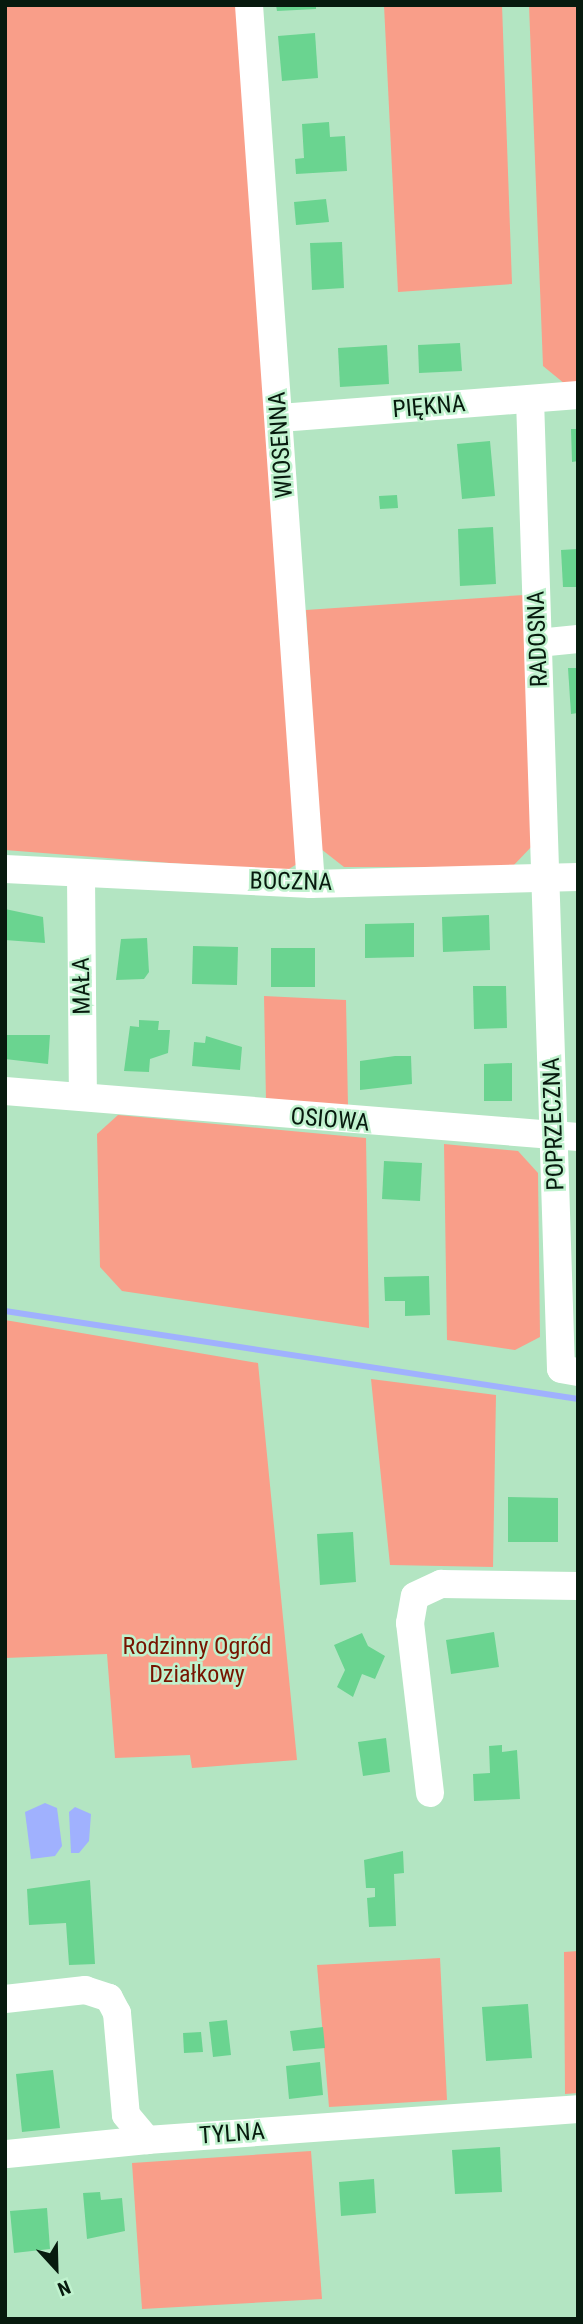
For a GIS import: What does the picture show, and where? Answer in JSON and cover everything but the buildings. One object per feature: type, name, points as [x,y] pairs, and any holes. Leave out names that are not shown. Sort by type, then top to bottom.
[{"type":"street","name":"WIOSENNA","points":[[249,5],[311,884]]},
{"type":"street","name":"PIĘKNA","points":[[280,418],[578,395]]},
{"type":"street","name":"RADOSNA","points":[[530,399],[548,878]]},
{"type":"street","points":[[538,643],[578,639]]},
{"type":"street","name":"BOCZNA","points":[[5,869],[81,876],[311,884],[578,877]]},
{"type":"street","name":"MAŁA","points":[[81,876],[83,1097]]},
{"type":"street","name":"POPRZECZNA","points":[[548,878],[566,1138],[569,1371]]},
{"type":"street","name":"OSIOWA","points":[[5,1091],[566,1138]]},
{"type":"street","points":[[430,1793],[410,1623],[415,1596],[441,1584],[578,1586]]},
{"type":"street","points":[[5,1999],[85,1990],[109,1998],[117,2013],[126,2115],[148,2140]]},
{"type":"street","name":"TYLNA","points":[[7,2154],[148,2140],[578,2109]]},
{"type":"green space","points":[[5,5],[245,5],[297,864],[284,872],[5,850]]},
{"type":"green space","points":[[384,5],[502,5],[512,284],[398,292]]},
{"type":"green space","points":[[529,5],[578,5],[578,383],[565,384],[543,366]]},
{"type":"green space","points":[[524,595],[535,843],[512,867],[344,867],[321,849],[306,610]]},
{"type":"green space","points":[[264,996],[346,1000],[348,1107],[266,1100]]},
{"type":"green space","points":[[118,1115],[366,1138],[369,1328],[122,1291],[100,1267],[97,1134]]},
{"type":"green space","points":[[444,1144],[518,1151],[538,1173],[540,1337],[515,1350],[447,1340]]},
{"type":"green space","name":"Rodzinny Ogród Działkowy","points":[[5,1320],[258,1363],[297,1760],[192,1768],[190,1755],[115,1758],[107,1654],[5,1658]]},
{"type":"green space","points":[[371,1379],[496,1395],[493,1567],[390,1565]]},
{"type":"green space","points":[[578,1951],[578,2093],[565,2094],[564,1952]]},
{"type":"green space","points":[[440,1958],[447,2100],[329,2107],[317,1965]]},
{"type":"green space","points":[[311,2151],[322,2299],[142,2309],[132,2163]]},
{"type":"water","points":[[45,1803],[57,1808],[62,1846],[55,1856],[31,1859],[25,1812]]},
{"type":"water","points":[[75,1807],[91,1814],[89,1841],[79,1853],[71,1853],[69,1812]]},
{"type":"waterway","points":[[5,1311],[578,1399]]}]
